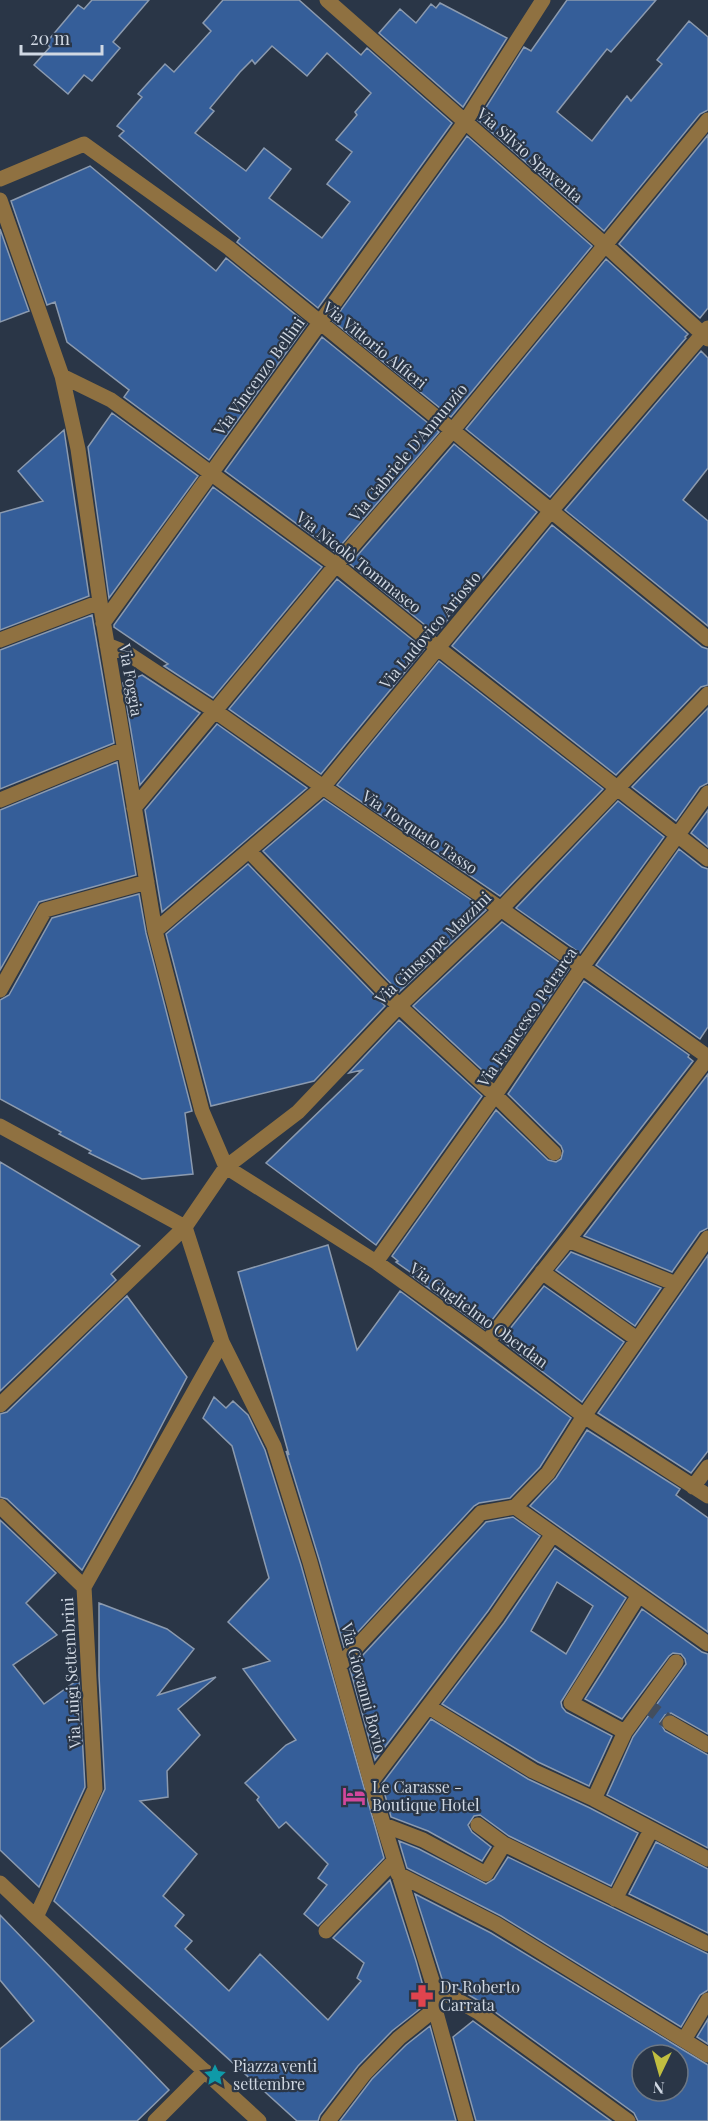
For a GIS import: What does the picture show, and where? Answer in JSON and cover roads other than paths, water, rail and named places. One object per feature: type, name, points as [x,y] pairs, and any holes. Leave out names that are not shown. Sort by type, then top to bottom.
[{"type":"street","name":"Via Silvio Spaventa","points":[[327,0],[706,334]]},
{"type":"street","name":"Via Vincenzo Bellini","points":[[103,622],[465,122],[543,0]]},
{"type":"street","name":"Via Gabriele D'Annunzio","points":[[134,808],[336,565],[452,431],[708,120]]},
{"type":"street","name":"Via Vittorio Alfieri","points":[[0,179],[84,144],[229,248],[708,639]]},
{"type":"street","name":"Via Foggia","points":[[0,200],[62,376],[78,449],[103,622],[155,931],[202,1111],[226,1167]]},
{"type":"street","name":"Via Ludovico Ariosto","points":[[155,931],[323,787],[550,512],[706,334]]},
{"type":"street","name":"Via Nicolò Tommaseo","points":[[62,376],[111,400],[336,565],[438,648],[708,859]]},
{"type":"street","points":[[0,640],[100,602]]},
{"type":"street","name":"Via Torquato Tasso","points":[[107,645],[127,653],[215,711],[501,909],[708,1057]]},
{"type":"street","name":"Via Giuseppe Mazzini","points":[[0,1405],[185,1227],[226,1167],[298,1112],[399,1006],[501,909],[708,694]]},
{"type":"street","points":[[0,800],[124,749]]},
{"type":"street","name":"Via Francesco Petrarca","points":[[376,1262],[495,1095],[582,967],[708,793]]},
{"type":"street","points":[[249,851],[399,1006],[554,1153]]},
{"type":"street","points":[[0,990],[45,910],[147,882]]},
{"type":"street","points":[[487,1342],[708,1057]]},
{"type":"street","points":[[0,1126],[185,1227]]},
{"type":"street","name":"Via Guglielmo Oberdan","points":[[226,1167],[376,1262],[584,1416],[708,1497]]},
{"type":"street","name":"Via Giovanni Bovio","points":[[185,1227],[222,1342],[274,1446],[310,1562],[396,1868],[434,1987],[435,2009],[466,2121]]},
{"type":"street","points":[[339,1666],[481,1513],[515,1507],[548,1473],[584,1416],[708,1238]]},
{"type":"street","points":[[568,1240],[676,1284]]},
{"type":"street","points":[[542,1272],[637,1339]]},
{"type":"street","name":"Via Luigi Settembrini","points":[[36,1917],[95,1789],[84,1587],[222,1342]]},
{"type":"street","points":[[693,1486],[708,1467]]},
{"type":"street","points":[[0,1506],[84,1587]]},
{"type":"street","points":[[515,1507],[708,1644]]},
{"type":"street","points":[[371,1782],[496,1617],[553,1534]]},
{"type":"street","points":[[625,1732],[571,1703],[639,1595]]},
{"type":"street","points":[[594,1799],[625,1732],[676,1662]]},
{"type":"street","points":[[429,1707],[534,1771],[594,1799],[708,1859]]},
{"type":"street","points":[[670,1723],[708,1745]]},
{"type":"street","points":[[478,1825],[504,1844],[708,1944]]},
{"type":"street","points":[[384,1826],[423,1840],[486,1874],[504,1844]]},
{"type":"street","points":[[615,1899],[651,1830]]},
{"type":"street","points":[[326,1931],[396,1868],[496,1924],[708,2055]]},
{"type":"street","points":[[0,1882],[258,2121]]},
{"type":"street","points":[[434,1987],[478,2012],[628,2121]]},
{"type":"street","points":[[684,2040],[708,2001]]},
{"type":"street","points":[[328,2121],[365,2073],[399,2038],[435,2009]]},
{"type":"street","points":[[155,2121],[205,2071]]},
{"type":"tunnel","points":[[645,1704],[670,1723]]},
{"type":"place","name":"Le Carasse - Boutique Hotel","points":[[354,1796]]},
{"type":"place","name":"Dr Roberto Carrata","points":[[422,1996]]},
{"type":"place","name":"Piazza venti settembre","points":[[215,2075]]}]
